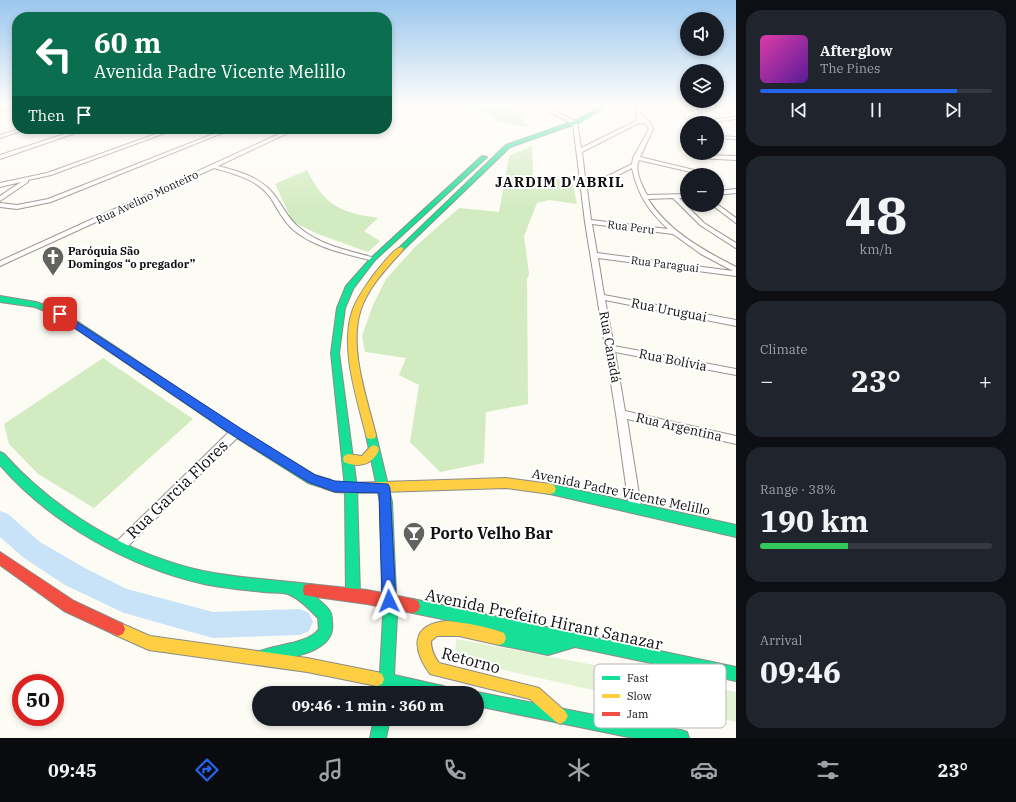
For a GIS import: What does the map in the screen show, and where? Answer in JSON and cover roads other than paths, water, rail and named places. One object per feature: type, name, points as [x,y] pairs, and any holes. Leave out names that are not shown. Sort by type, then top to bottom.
[{"type":"main road","points":[[353,595],[351,488],[335,352],[341,308],[349,288],[373,259],[497,146],[507,140]]},
{"type":"main road","points":[[387,686],[390,616],[384,488],[374,450],[353,348],[354,318],[367,289],[380,270],[508,146],[524,140]]},
{"type":"main road","name":"Avenida Padre Vicente Melillo","points":[[0,299],[36,305],[60,314],[236,432],[312,479],[335,487],[384,488],[506,483],[526,484],[560,490],[736,531]]},
{"type":"main road","points":[[348,459],[363,462],[369,459],[374,450]]},
{"type":"main road","name":"Avenida Prefeito Hirant Sanazar","points":[[0,457],[8,469],[31,493],[62,515],[119,547],[203,577],[280,588],[353,595],[389,601],[687,664]]},
{"type":"main road","points":[[0,558],[70,606],[99,622],[149,643],[307,665],[407,686]]},
{"type":"main road","points":[[260,658],[308,645],[320,640],[326,631],[325,615],[313,602],[298,592],[280,588]]},
{"type":"main road","name":"Retorno","points":[[560,716],[534,693],[435,669],[429,662],[423,648],[427,633],[434,628],[448,626],[548,648],[574,641]]},
{"type":"main road","name":"Avenida Prefeito Hirant Sanazar","points":[[726,672],[736,674]]},
{"type":"main road","points":[[484,700],[594,723]]},
{"type":"main road","points":[[378,738],[381,726]]},
{"type":"main road","points":[[616,728],[681,738]]},
{"type":"street","points":[[0,157],[50,140]]},
{"type":"street","points":[[0,185],[29,180],[142,140]]},
{"type":"street","points":[[0,205],[23,207],[49,201],[201,140]]},
{"type":"street","name":"Rua Avelino Monteiro","points":[[0,264],[269,140]]},
{"type":"street","name":"Rua Canadá","points":[[574,140],[579,151],[588,222],[621,414],[635,507]]},
{"type":"street","points":[[579,151],[600,140]]},
{"type":"street","points":[[645,140],[634,165],[635,176],[644,197],[660,218],[674,232],[736,270]]},
{"type":"street","points":[[724,157],[736,158]]},
{"type":"street","points":[[636,158],[680,169]]},
{"type":"street","points":[[583,187],[593,186],[634,165]]},
{"type":"street","points":[[214,166],[246,177],[264,188],[291,224],[304,235],[323,244],[373,259]]},
{"type":"street","points":[[619,173],[635,176]]},
{"type":"street","points":[[0,199],[29,180]]},
{"type":"street","points":[[724,192],[736,191]]},
{"type":"street","points":[[644,197],[680,197]]},
{"type":"street","points":[[675,197],[702,224],[736,246]]},
{"type":"street","points":[[724,212],[736,221]]},
{"type":"street","name":"Rua Peru","points":[[588,222],[674,232]]},
{"type":"street","name":"Rua Paraguai","points":[[594,255],[736,274]]},
{"type":"street","name":"Rua Uruguai","points":[[601,297],[736,323]]},
{"type":"street","name":"Rua Bolívia","points":[[610,348],[736,372]]},
{"type":"street","name":"Rua Argentina","points":[[621,414],[736,440]]},
{"type":"street","name":"Rua Garcia Flores","points":[[119,547],[236,432]]},
{"type":"waterway","points":[[0,522],[32,550],[74,576],[124,601],[213,625],[300,622]]},
{"type":"place","name":"Paróquia São Domingos “o pregador”","points":[[53,276]]},
{"type":"place","name":"Porto Velho Bar","points":[[414,552]]},
{"type":"district","name":"JARDIM D'ABRIL","points":[[560,182]]}]
